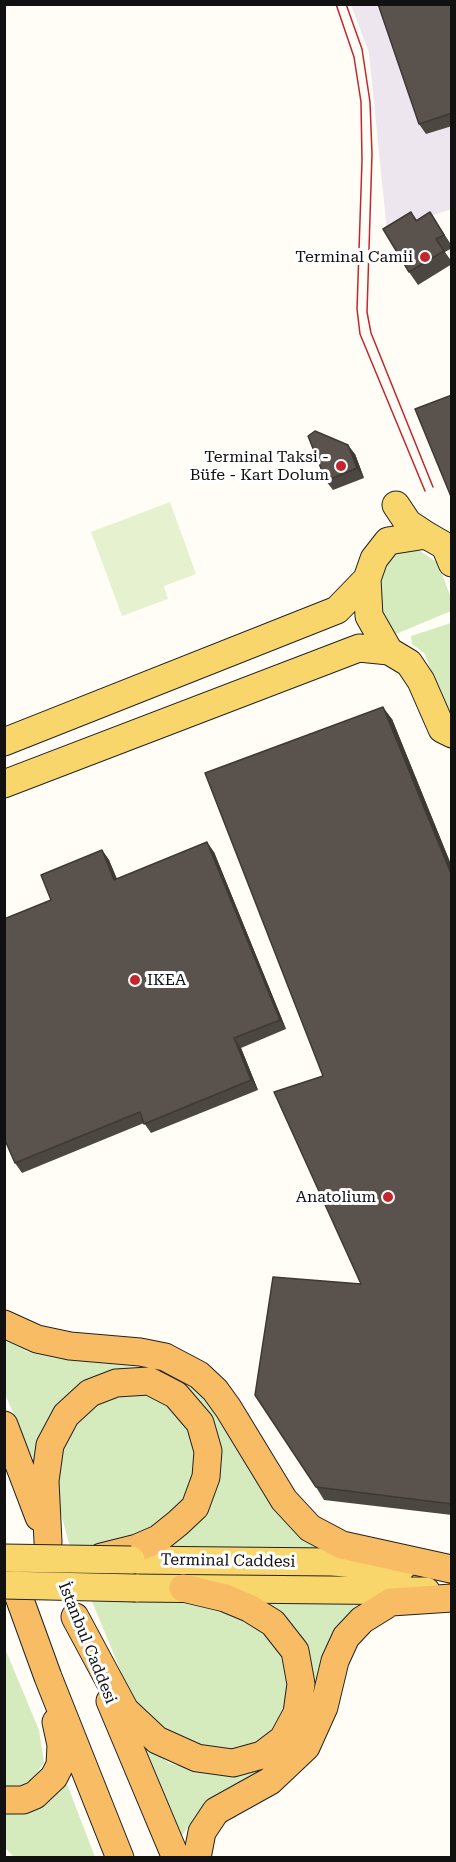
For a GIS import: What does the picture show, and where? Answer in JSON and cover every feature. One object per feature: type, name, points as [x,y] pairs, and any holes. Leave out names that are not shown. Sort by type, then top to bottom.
[{"type":"highway","points":[[4,1324],[37,1339],[70,1346],[140,1352],[165,1358],[199,1375],[215,1390],[228,1408],[284,1500],[310,1528],[342,1545],[451,1569]]},
{"type":"highway","points":[[48,1542],[45,1481],[50,1445],[66,1415],[90,1393],[116,1383],[149,1381],[176,1395],[200,1423],[208,1451],[206,1477],[195,1507],[158,1539],[134,1554]]},
{"type":"highway","name":"İstanbul Caddesi","points":[[4,1425],[75,1617],[176,1857]]},
{"type":"highway","points":[[4,1558],[120,1857]]},
{"type":"highway","points":[[75,1617],[125,1710],[157,1740],[197,1758],[233,1763],[262,1755],[283,1739],[297,1713],[301,1684],[295,1651],[273,1623],[249,1608],[225,1598],[183,1588]]},
{"type":"highway","points":[[197,1857],[202,1832],[216,1811],[270,1781],[306,1748],[324,1707],[335,1661],[346,1637],[362,1620],[391,1602],[452,1598]]},
{"type":"highway","points":[[4,1800],[23,1800],[35,1795],[54,1777],[60,1765],[61,1746],[57,1723],[23,1608]]},
{"type":"main road","points":[[389,651],[369,616],[367,579],[374,559],[388,541],[426,535],[445,546],[452,563]]},
{"type":"main road","points":[[4,742],[337,610],[367,579]]},
{"type":"main road","points":[[4,784],[359,648],[389,651],[409,663],[421,681],[442,729],[452,734]]},
{"type":"main road","name":"Terminal Caddesi","points":[[4,1558],[90,1560],[134,1554],[451,1569]]},
{"type":"main road","name":"Terminal Caddesi","points":[[4,1585],[452,1592]]},
{"type":"shaded area","points":[[351,5],[451,5],[451,209],[387,232],[369,53]]},
{"type":"green space","points":[[170,502],[196,574],[164,586],[168,599],[122,616],[91,532]]},
{"type":"green space","points":[[403,549],[420,551],[438,563],[451,598],[451,611],[391,636],[375,610],[381,570],[393,554]]},
{"type":"green space","points":[[451,623],[451,715],[444,707],[425,654],[412,644],[411,636]]},
{"type":"green space","points":[[4,1339],[28,1352],[55,1358],[165,1370],[186,1382],[206,1400],[267,1498],[288,1525],[303,1539],[327,1553],[153,1553],[215,1493],[221,1462],[217,1430],[204,1409],[97,1381],[36,1466],[5,1394]]},
{"type":"green space","points":[[141,1388],[171,1400],[197,1425],[203,1457],[181,1508],[153,1529],[111,1546],[70,1547],[56,1495],[65,1432],[86,1403]]},
{"type":"green space","points":[[247,1595],[380,1599],[317,1692],[295,1751],[212,1804],[190,1824],[178,1841],[135,1738],[169,1763],[199,1771],[250,1771],[307,1694]]},
{"type":"green space","points":[[91,1599],[187,1603],[227,1613],[268,1633],[286,1655],[293,1687],[284,1718],[266,1741],[246,1753],[179,1745],[134,1703]]},
{"type":"green space","points":[[4,1646],[39,1730],[44,1763],[31,1780],[13,1789],[5,1788]]},
{"type":"green space","points":[[62,1771],[95,1857],[14,1857],[5,1848],[5,1804]]},
{"type":"building","points":[[378,4],[452,4],[452,113],[419,124]]},
{"type":"building","name":"Terminal Camii","points":[[411,212],[416,221],[430,212],[444,235],[436,239],[444,251],[409,272],[383,229]]},
{"type":"building","points":[[452,395],[452,499],[415,409]]},
{"type":"building","name":"Terminal Taksi - Büfe - Kart Dolum","points":[[315,431],[348,445],[357,468],[326,481],[308,436]]},
{"type":"building","name":"Anatolium","points":[[383,707],[452,876],[452,1504],[316,1487],[255,1395],[273,1277],[361,1284],[274,1092],[323,1076],[205,773]]},
{"type":"building","name":"IKEA","points":[[207,842],[280,1020],[234,1038],[251,1080],[144,1124],[140,1112],[15,1163],[4,1138],[4,919],[51,900],[41,875],[102,850],[114,880]]},
{"type":"tram line","points":[[336,4],[354,57],[361,102],[362,161],[357,309],[360,334],[425,491]]},
{"type":"tram line","points":[[346,4],[362,49],[370,102],[372,154],[367,312],[371,333],[433,487]]},
{"type":"place","name":"Terminal Camii","points":[[425,257]]},
{"type":"place","name":"Terminal Taksi - Büfe - Kart Dolum","points":[[341,466]]},
{"type":"place","name":"IKEA","points":[[135,980]]},
{"type":"place","name":"Anatolium","points":[[388,1197]]}]
